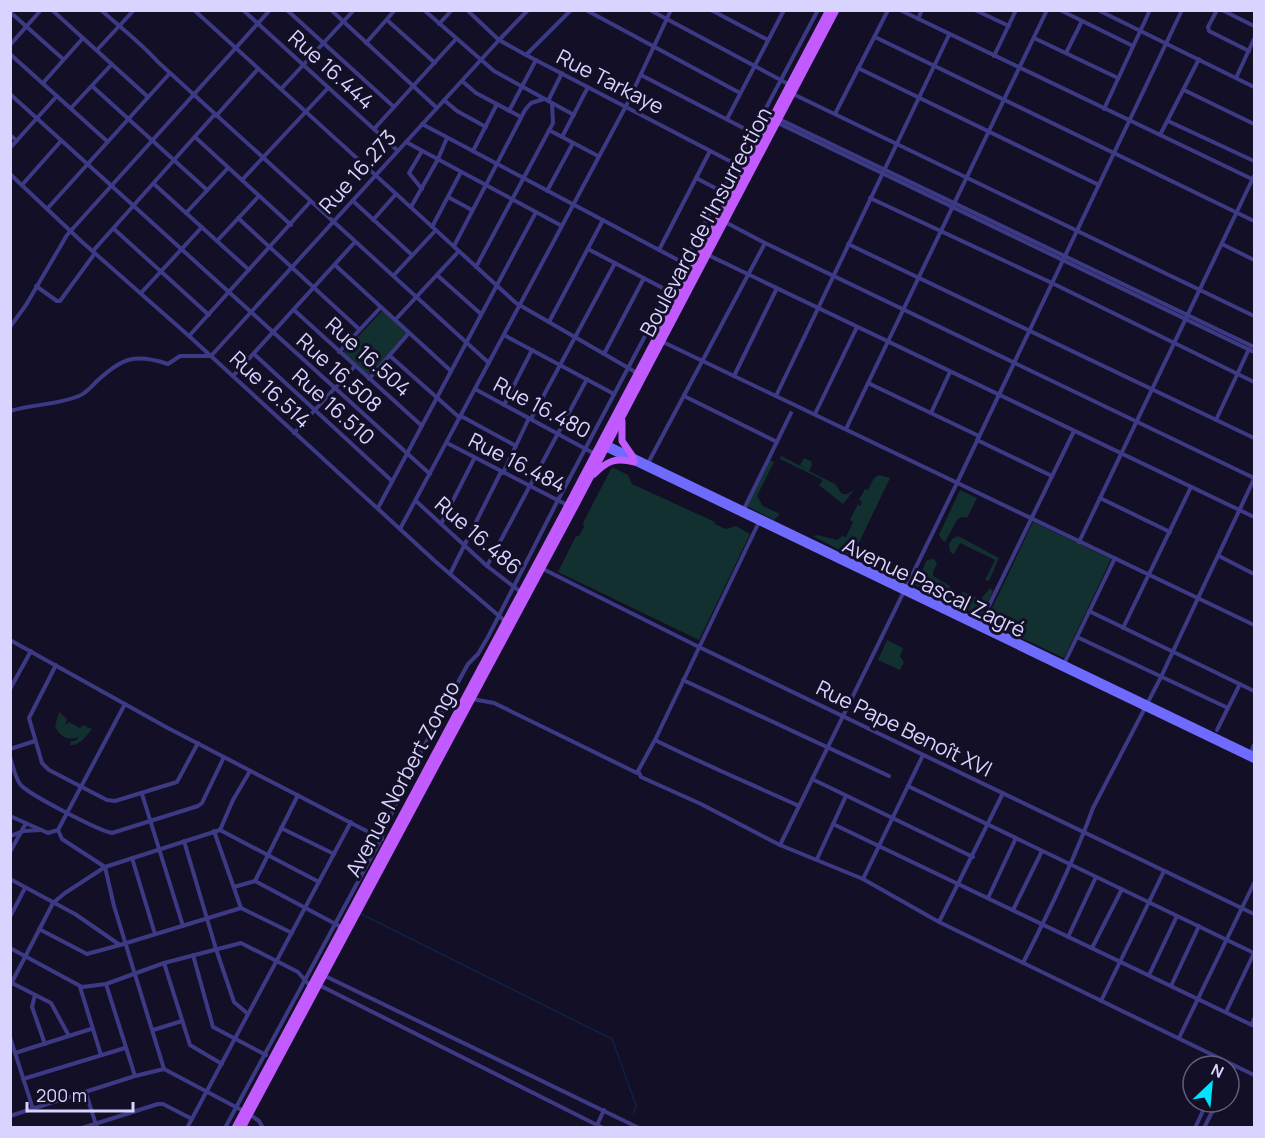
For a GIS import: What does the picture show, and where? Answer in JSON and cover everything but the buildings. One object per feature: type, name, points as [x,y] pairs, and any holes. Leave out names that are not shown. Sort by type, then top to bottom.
[{"type":"main road","name":"Boulevard de l'Insurrection","points":[[603,445],[638,373],[659,340],[693,268],[724,221],[829,10]]},
{"type":"main road","name":"Boulevard de l'Insurrection","points":[[603,445],[624,412],[746,169],[792,94],[836,10]]},
{"type":"main road","points":[[624,412],[621,436],[633,459]]},
{"type":"main road","name":"Avenue Norbert Zongo","points":[[242,1128],[268,1056],[321,974],[387,842],[541,568],[595,454],[603,445]]},
{"type":"main road","name":"Avenue Norbert Zongo","points":[[321,974],[376,858],[472,699],[522,592],[589,477],[603,445]]},
{"type":"main road","name":"Avenue Pascal Zagré","points":[[603,445],[1252,756]]},
{"type":"main road","points":[[589,477],[612,460],[633,459]]},
{"type":"main road","name":"Avenue Pascal Zagré","points":[[743,512],[759,522],[904,589]]},
{"type":"main road","name":"Avenue Norbert Zongo","points":[[235,1128],[247,1113],[314,985]]},
{"type":"street","points":[[10,45],[41,10]]},
{"type":"street","points":[[52,10],[148,97]]},
{"type":"street","points":[[101,10],[140,43],[262,158],[489,363]]},
{"type":"street","points":[[97,50],[134,10]]},
{"type":"street","points":[[194,10],[519,305],[638,373]]},
{"type":"street","name":"Rue 16.444","points":[[243,10],[398,151]]},
{"type":"street","points":[[10,327],[70,231],[270,10]]},
{"type":"street","points":[[288,10],[394,108]]},
{"type":"street","points":[[331,10],[437,108]]},
{"type":"street","points":[[281,89],[354,10]]},
{"type":"street","points":[[366,42],[395,10]]},
{"type":"street","points":[[424,10],[494,71],[574,115]]},
{"type":"street","points":[[439,24],[452,10]]},
{"type":"street","name":"Rue Tarkaye","points":[[468,10],[499,40],[746,169]]},
{"type":"street","name":"Rue 16.273","points":[[211,356],[528,10]]},
{"type":"street","points":[[526,55],[571,10]]},
{"type":"street","points":[[586,10],[740,93]]},
{"type":"street","points":[[650,10],[790,85]]},
{"type":"street","points":[[400,529],[626,106],[671,10]]},
{"type":"street","points":[[711,10],[768,40]]},
{"type":"street","points":[[727,119],[784,10]]},
{"type":"street","points":[[10,640],[224,758],[387,842],[408,776],[468,664],[482,647],[818,10]]},
{"type":"street","points":[[834,114],[888,10]]},
{"type":"street","points":[[900,10],[1254,179],[1079,542]]},
{"type":"street","points":[[918,19],[922,10]]},
{"type":"street","points":[[975,10],[1009,26]]},
{"type":"street","points":[[994,56],[1016,10]]},
{"type":"street","points":[[846,429],[1047,10]]},
{"type":"street","points":[[1060,10],[1133,46]]},
{"type":"street","points":[[1098,10],[1254,87]]},
{"type":"street","points":[[1104,108],[1150,10]]},
{"type":"street","points":[[780,844],[957,483],[1182,10]]},
{"type":"street","points":[[1217,10],[1208,27],[1209,31],[1249,51]]},
{"type":"street","points":[[1222,10],[1254,26]]},
{"type":"street","points":[[10,12],[63,59]]},
{"type":"street","points":[[387,20],[435,63]]},
{"type":"street","points":[[1066,53],[1082,21]]},
{"type":"street","points":[[776,396],[949,35]]},
{"type":"street","points":[[875,37],[1254,221]]},
{"type":"street","points":[[43,83],[83,38]]},
{"type":"street","points":[[1034,38],[1118,78]]},
{"type":"street","points":[[374,129],[456,39]]},
{"type":"street","points":[[1236,78],[1254,39]]},
{"type":"street","points":[[10,54],[108,142]]},
{"type":"street","points":[[1160,135],[1199,59]]},
{"type":"street","points":[[509,111],[536,60]]},
{"type":"street","points":[[71,108],[112,64]]},
{"type":"street","points":[[858,68],[1099,185]]},
{"type":"street","points":[[36,286],[60,301],[94,252],[258,69]]},
{"type":"street","points":[[47,209],[170,73]]},
{"type":"street","points":[[476,267],[554,120],[548,101],[562,74]]},
{"type":"street","points":[[641,75],[753,133]]},
{"type":"street","points":[[462,81],[476,93],[521,117]]},
{"type":"street","points":[[92,86],[207,190]]},
{"type":"street","points":[[562,137],[588,87]]},
{"type":"street","points":[[242,180],[328,88]]},
{"type":"street","points":[[1184,90],[1254,124]]},
{"type":"street","name":"Rue 16.508","points":[[10,94],[430,474]]},
{"type":"street","points":[[792,94],[1254,316]]},
{"type":"street","points":[[10,148],[57,96]]},
{"type":"street","points":[[444,100],[456,110],[486,127]]},
{"type":"street","points":[[454,246],[521,117],[531,103],[548,101]]},
{"type":"street","points":[[473,151],[497,104]]},
{"type":"street","points":[[775,119],[1253,350],[1237,374],[1216,420]]},
{"type":"street","points":[[1168,121],[1254,161]]},
{"type":"street","points":[[422,124],[693,268]]},
{"type":"street","points":[[549,130],[598,156]]},
{"type":"street","points":[[10,135],[16,141]]},
{"type":"street","points":[[195,137],[291,225]]},
{"type":"street","points":[[411,207],[447,138]]},
{"type":"street","points":[[22,185],[61,141]]},
{"type":"street","points":[[406,142],[562,226]]},
{"type":"street","points":[[547,191],[573,143]]},
{"type":"street","points":[[422,151],[409,173],[422,189]]},
{"type":"street","points":[[659,250],[710,151]]},
{"type":"street","points":[[186,213],[228,168]]},
{"type":"street","points":[[394,275],[434,229],[461,172]]},
{"type":"street","name":"Rue 16.514","points":[[10,174],[70,231],[450,574],[509,623]]},
{"type":"street","points":[[696,178],[722,191]]},
{"type":"street","points":[[154,183],[249,270]]},
{"type":"street","points":[[373,220],[396,194]]},
{"type":"street","points":[[217,241],[259,196]]},
{"type":"street","points":[[448,197],[472,210]]},
{"type":"street","points":[[870,198],[1052,283],[1254,382]]},
{"type":"street","points":[[353,201],[412,255]]},
{"type":"street","points":[[189,336],[310,202]]},
{"type":"street","points":[[378,508],[536,212]]},
{"type":"street","points":[[238,218],[359,330]]},
{"type":"street","points":[[549,322],[603,220]]},
{"type":"street","points":[[724,221],[833,276],[1254,478],[1161,677],[1093,808],[1085,833],[1023,963]]},
{"type":"street","points":[[141,293],[202,228]]},
{"type":"street","points":[[114,229],[208,315]]},
{"type":"street","points":[[233,376],[355,242]]},
{"type":"street","points":[[647,466],[765,243]]},
{"type":"street","points":[[849,244],[1254,438]]},
{"type":"street","points":[[1222,244],[1254,260]]},
{"type":"street","points":[[588,249],[678,297]]},
{"type":"street","points":[[395,320],[459,251]]},
{"type":"street","points":[[704,254],[1254,517]]},
{"type":"street","points":[[450,574],[530,419],[615,263]]},
{"type":"street","points":[[335,265],[452,371]]},
{"type":"street","points":[[437,275],[481,314]]},
{"type":"street","points":[[604,354],[644,278]]},
{"type":"street","points":[[734,376],[777,288]]},
{"type":"street","points":[[339,352],[381,307]]},
{"type":"street","name":"Rue 16.504","points":[[294,310],[422,426]]},
{"type":"street","points":[[814,414],[857,327]]},
{"type":"street","points":[[369,379],[409,333]]},
{"type":"street","points":[[504,335],[614,394]]},
{"type":"street","points":[[659,340],[1254,625]]},
{"type":"street","points":[[504,405],[532,350]]},
{"type":"street","name":"Rue 16.510","points":[[254,354],[392,481]]},
{"type":"street","points":[[10,411],[61,402],[81,395],[118,364],[129,358],[144,358],[168,364],[180,357],[211,356]]},
{"type":"street","points":[[390,356],[460,417],[516,446]]},
{"type":"street","points":[[294,433],[354,366]]},
{"type":"street","points":[[931,413],[950,372]]},
{"type":"street","points":[[487,566],[587,379]]},
{"type":"street","points":[[868,383],[1052,476]]},
{"type":"street","name":"Rue 16.480","points":[[475,389],[595,454]]},
{"type":"street","points":[[684,396],[777,442]]},
{"type":"street","points":[[743,512],[791,412]]},
{"type":"street","points":[[979,625],[1074,431]]},
{"type":"street","name":"Rue 16.484","points":[[447,444],[571,507]]},
{"type":"street","points":[[441,524],[474,459]]},
{"type":"street","points":[[1123,628],[1191,487]]},
{"type":"street","points":[[1100,498],[1170,532]]},
{"type":"street","name":"Rue 16.486","points":[[416,501],[487,566],[522,592]]},
{"type":"street","points":[[638,771],[759,522]]},
{"type":"street","points":[[1219,556],[1254,574]]},
{"type":"street","points":[[1063,665],[1115,558]]},
{"type":"street","name":"Rue Pape Benoît XVI","points":[[541,568],[699,647],[1254,914]]},
{"type":"street","points":[[1089,611],[1254,691]]},
{"type":"street","points":[[1077,637],[1228,708]]},
{"type":"street","points":[[10,689],[31,651]]},
{"type":"street","points":[[56,665],[30,716],[35,741],[46,768],[113,802],[179,781],[198,743]]},
{"type":"street","points":[[683,680],[889,776]]},
{"type":"street","points":[[1217,730],[1240,684]]},
{"type":"street","points":[[472,699],[494,703],[637,773],[638,771]]},
{"type":"street","points":[[10,816],[48,833],[58,830],[125,704]]},
{"type":"street","points":[[655,740],[799,806]]},
{"type":"street","points":[[10,749],[35,741]]},
{"type":"street","points":[[1252,756],[1254,745]]},
{"type":"street","points":[[863,879],[923,755]]},
{"type":"street","points":[[10,757],[21,786],[66,812],[110,832],[195,808],[202,803],[224,758]]},
{"type":"street","points":[[220,830],[233,800],[250,771]]},
{"type":"street","points":[[638,771],[641,777],[710,808],[780,844],[863,879],[939,922],[1208,1054]]},
{"type":"street","points":[[812,779],[973,857]]},
{"type":"street","points":[[908,786],[1254,953],[1226,1012]]},
{"type":"street","points":[[939,922],[1003,793]]},
{"type":"street","points":[[141,794],[183,926]]},
{"type":"street","points":[[255,881],[298,795]]},
{"type":"street","points":[[817,860],[846,796]]},
{"type":"street","points":[[187,1128],[351,822]]},
{"type":"street","points":[[10,852],[26,823]]},
{"type":"street","points":[[833,824],[1253,1025],[1254,1019]]},
{"type":"street","points":[[281,828],[334,854]]},
{"type":"street","points":[[10,836],[21,831],[41,830]]},
{"type":"street","points":[[58,830],[63,839],[105,867],[164,1069]]},
{"type":"street","points":[[69,1036],[51,1003],[11,984],[53,903],[105,867],[220,830],[319,882]]},
{"type":"street","points":[[214,831],[241,908]]},
{"type":"street","points":[[988,898],[1016,838]]},
{"type":"street","points":[[184,841],[234,1002],[248,1014]]},
{"type":"street","points":[[1013,910],[1042,851]]},
{"type":"street","points":[[132,858],[155,934]]},
{"type":"street","points":[[225,1128],[268,1056],[304,981],[335,924],[376,858]]},
{"type":"street","points":[[1101,1001],[1164,872]]},
{"type":"street","points":[[1068,937],[1096,877]]},
{"type":"street","points":[[10,879],[75,914],[120,945]]},
{"type":"street","points":[[234,887],[255,881],[343,928]]},
{"type":"street","points":[[1179,1038],[1254,883]]},
{"type":"street","points":[[10,917],[26,888]]},
{"type":"street","points":[[1092,948],[1122,889]]},
{"type":"street","points":[[39,929],[87,954],[241,908],[292,933]]},
{"type":"street","points":[[1149,975],[1177,916]]},
{"type":"street","points":[[1171,986],[1199,926]]},
{"type":"street","points":[[10,948],[80,987],[106,984],[164,963],[243,943],[298,972],[304,981],[603,1128]]},
{"type":"street","points":[[193,956],[212,1026],[268,1056]]},
{"type":"street","points":[[164,963],[190,1046],[222,1064]]},
{"type":"street","points":[[321,974],[639,1128]]},
{"type":"street","points":[[106,984],[124,1048],[135,1076]]},
{"type":"street","points":[[80,987],[91,1029],[101,1055]]},
{"type":"street","points":[[35,995],[32,1007],[45,1044]]},
{"type":"street","points":[[153,1030],[182,1021]]},
{"type":"street","points":[[13,1052],[91,1029]]},
{"type":"street","points":[[10,1037],[33,1109]]},
{"type":"street","points":[[23,1079],[124,1048]]},
{"type":"street","points":[[10,1116],[164,1069],[247,1113],[263,1128]]},
{"type":"street","points":[[86,1093],[96,1125]]},
{"type":"street","points":[[82,1128],[161,1104],[192,1119]]},
{"type":"street","points":[[597,1125],[604,1110]]},
{"type":"street","points":[[1195,1128],[1201,1114]]},
{"type":"street","points":[[1204,1128],[1211,1114]]},
{"type":"green space","points":[[383,310],[408,333],[369,376],[343,353]]},
{"type":"green space","points":[[781,456],[807,469],[800,465],[804,458],[811,461],[809,471],[835,484],[842,494],[854,490],[843,504],[819,485],[823,480],[780,459]]},
{"type":"green space","points":[[770,460],[774,462],[757,496],[763,506],[780,514],[774,520],[747,506]]},
{"type":"green space","points":[[614,468],[628,475],[632,484],[726,529],[736,526],[750,534],[699,640],[558,572],[576,536],[579,536],[584,527],[583,523],[611,469]]},
{"type":"green space","points":[[879,475],[890,478],[853,555],[813,536],[837,540],[842,536],[846,537],[853,522],[850,520],[858,504],[860,506],[862,502],[859,500],[865,489],[868,490],[874,478]]},
{"type":"green space","points":[[960,490],[977,498],[967,518],[961,517],[957,520],[945,542],[939,535]]},
{"type":"green space","points":[[1033,522],[1111,559],[1064,658],[986,621]]},
{"type":"green space","points":[[958,536],[999,558],[989,581],[985,580],[995,560],[960,543],[954,554],[950,552],[949,544]]},
{"type":"green space","points":[[934,559],[937,563],[933,576],[950,586],[952,594],[950,598],[944,599],[915,585],[927,560]]},
{"type":"green space","points":[[990,588],[993,591],[981,617],[955,604],[953,600],[954,596],[963,592],[981,599]]},
{"type":"green space","points":[[887,640],[903,648],[900,656],[904,662],[900,670],[878,660]]},
{"type":"green space","points":[[59,712],[67,719],[65,725],[69,722],[80,728],[83,725],[92,729],[80,742],[70,745],[71,741],[79,737],[67,738],[59,733],[55,726]]},
{"type":"waterway","points":[[361,914],[612,1039],[636,1105],[634,1113]]}]
